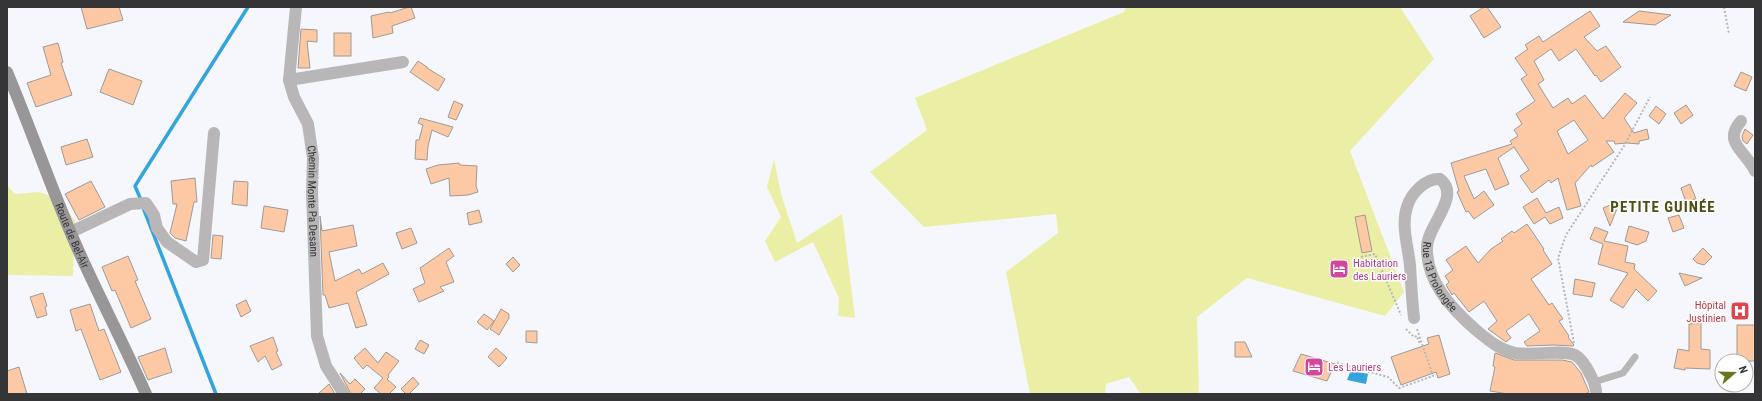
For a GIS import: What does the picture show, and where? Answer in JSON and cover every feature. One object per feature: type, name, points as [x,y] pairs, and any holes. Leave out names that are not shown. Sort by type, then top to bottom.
[{"type":"street","name":"Chemin Monte Pa Desann","points":[[296,7],[289,80],[294,97],[308,124],[313,158],[312,192],[317,336],[326,366],[344,394]]},
{"type":"street","points":[[289,80],[403,62]]},
{"type":"street","name":"Route de Bel-Air","points":[[7,72],[71,232],[146,394]]},
{"type":"street","points":[[1741,121],[1734,130],[1734,138],[1737,145],[1755,171]]},
{"type":"street","points":[[71,232],[130,204],[142,203],[154,215],[157,228],[167,242],[196,262],[203,260],[214,133]]},
{"type":"street","name":"Rue 13 Prolongée","points":[[1408,320],[1405,226],[1407,207],[1414,194],[1422,186],[1429,181],[1440,179],[1446,185],[1448,197],[1428,237],[1428,262],[1431,274],[1437,287],[1449,304],[1476,330],[1502,349],[1524,354],[1568,354],[1576,356]]},
{"type":"street","points":[[1576,356],[1587,367],[1594,382],[1596,394]]},
{"type":"lane","points":[[1594,382],[1623,373],[1635,357]]},
{"type":"path","points":[[1724,7],[1729,34]]},
{"type":"path","points":[[1576,356],[1558,258],[1566,235],[1624,146],[1650,97]]},
{"type":"path","points":[[1337,363],[1388,377],[1399,388],[1433,376],[1422,341],[1408,320],[1375,254],[1361,257]]},
{"type":"path","points":[[1406,328],[1414,337],[1417,336],[1419,342],[1422,341]]},
{"type":"green space","points":[[1126,7],[1400,7],[1434,59],[1350,151],[1404,292],[1385,316],[1247,278],[1197,317],[1199,394],[1141,394],[1129,377],[1106,384],[1105,394],[1030,394],[1006,272],[1058,233],[1056,214],[924,227],[870,172],[927,130],[915,98],[1124,12]]},
{"type":"green space","points":[[774,159],[781,194],[797,243],[842,214],[855,318],[838,316],[839,298],[813,242],[775,262],[765,241],[781,217],[767,187]]},
{"type":"green space","points":[[7,185],[15,194],[38,192],[59,198],[75,221],[73,276],[7,275]]},
{"type":"water","points":[[1351,370],[1368,374],[1366,384],[1347,380]]},
{"type":"building","points":[[81,7],[119,7],[123,20],[87,29]]},
{"type":"building","points":[[411,7],[415,18],[392,26],[393,33],[373,38],[371,16],[390,13]]},
{"type":"building","points":[[1484,7],[1487,7],[1501,27],[1484,38],[1470,16]]},
{"type":"building","points":[[1590,11],[1600,26],[1584,37],[1597,51],[1606,46],[1621,67],[1601,82],[1576,49],[1559,61],[1551,49],[1534,61],[1544,80],[1538,84],[1553,108],[1568,98],[1572,104],[1585,95],[1603,119],[1625,93],[1637,103],[1624,118],[1634,133],[1647,129],[1649,139],[1639,141],[1639,144],[1615,144],[1614,141],[1606,141],[1614,152],[1592,167],[1591,165],[1575,183],[1581,206],[1567,210],[1558,178],[1551,183],[1549,180],[1532,193],[1520,176],[1529,170],[1514,147],[1498,158],[1509,184],[1495,190],[1486,169],[1464,176],[1474,199],[1484,191],[1494,205],[1474,219],[1468,211],[1466,212],[1457,192],[1459,191],[1451,163],[1512,144],[1510,141],[1518,136],[1514,130],[1522,124],[1516,114],[1535,101],[1521,79],[1527,75],[1515,58],[1528,49],[1525,45],[1539,36],[1543,42]],"holes":[[[1574,120],[1588,140],[1568,154],[1557,131]]]},
{"type":"building","points":[[1639,11],[1671,15],[1655,25],[1623,22]]},
{"type":"building","points":[[301,29],[317,30],[317,42],[307,41],[310,68],[298,68]]},
{"type":"building","points":[[334,33],[351,33],[351,56],[334,56]]},
{"type":"building","points":[[58,43],[63,62],[61,63],[72,95],[36,107],[27,83],[51,75],[43,47]]},
{"type":"building","points":[[418,61],[445,79],[438,91],[410,72]]},
{"type":"building","points":[[109,69],[142,81],[133,105],[100,92]]},
{"type":"building","points":[[1741,72],[1752,77],[1746,91],[1734,86]]},
{"type":"building","points":[[454,101],[463,105],[456,120],[448,117]]},
{"type":"building","points":[[1686,105],[1693,115],[1681,124],[1674,113]]},
{"type":"building","points":[[1656,106],[1666,114],[1659,124],[1649,116]]},
{"type":"building","points":[[420,118],[453,127],[448,137],[432,130],[428,146],[427,160],[415,159],[416,140],[419,140],[423,125],[418,123]]},
{"type":"building","points":[[1745,129],[1753,135],[1747,144],[1743,141],[1742,136]]},
{"type":"building","points":[[87,139],[93,157],[66,165],[61,147]]},
{"type":"building","points":[[459,163],[460,165],[477,166],[476,186],[478,192],[468,195],[450,196],[449,178],[431,184],[426,169],[438,165]]},
{"type":"building","points":[[195,178],[197,202],[194,202],[186,241],[175,238],[170,233],[177,204],[173,204],[171,181]]},
{"type":"building","points":[[91,181],[105,207],[79,220],[65,194]]},
{"type":"building","points":[[234,181],[248,182],[247,206],[232,204]]},
{"type":"building","points":[[1690,184],[1696,199],[1686,202],[1681,188]]},
{"type":"building","points":[[1537,198],[1546,213],[1559,207],[1563,218],[1550,224],[1545,217],[1534,224],[1523,207]]},
{"type":"building","points":[[1620,201],[1610,226],[1603,208]]},
{"type":"building","points":[[264,206],[288,210],[284,232],[261,228]]},
{"type":"building","points":[[479,210],[482,222],[469,225],[467,213]]},
{"type":"building","name":"Habitation des Lauriers","points":[[1365,215],[1372,251],[1362,253],[1355,217]]},
{"type":"building","points":[[1679,215],[1684,228],[1673,232],[1668,218]]},
{"type":"building","points":[[320,216],[322,231],[353,225],[357,246],[329,252],[335,281],[359,269],[362,274],[383,263],[389,274],[356,292],[367,325],[356,328],[348,303],[329,308],[325,295],[323,295]]},
{"type":"building","points":[[1527,224],[1552,264],[1531,279],[1549,305],[1552,303],[1563,319],[1559,321],[1569,336],[1568,337],[1574,345],[1573,346],[1527,346],[1524,342],[1540,331],[1529,314],[1506,331],[1511,338],[1506,342],[1488,329],[1497,321],[1484,301],[1469,312],[1454,293],[1452,295],[1446,285],[1449,282],[1445,276],[1453,270],[1446,260],[1466,246],[1478,263],[1491,249],[1503,241],[1501,239],[1512,231],[1514,233]]},
{"type":"building","points":[[1629,226],[1649,232],[1646,241],[1637,245],[1625,241]]},
{"type":"building","points":[[1595,227],[1608,232],[1604,241],[1628,246],[1625,262],[1635,264],[1634,269],[1657,291],[1648,301],[1636,289],[1623,308],[1610,300],[1628,273],[1598,264],[1603,244],[1590,239]]},
{"type":"building","points":[[411,228],[417,243],[402,249],[396,233]]},
{"type":"building","points":[[213,235],[223,236],[221,259],[211,258]]},
{"type":"building","points":[[449,248],[454,256],[446,262],[454,282],[440,287],[444,291],[419,302],[413,289],[425,283],[420,268]]},
{"type":"building","points":[[1703,248],[1712,257],[1704,265],[1697,263],[1693,259]]},
{"type":"building","points":[[128,256],[138,280],[135,281],[151,319],[131,328],[115,290],[112,291],[102,267]]},
{"type":"building","points":[[513,257],[520,265],[513,272],[506,264]]},
{"type":"building","points":[[1679,273],[1702,278],[1685,286]]},
{"type":"building","points":[[1575,279],[1595,283],[1592,297],[1573,294]]},
{"type":"building","points":[[43,293],[47,306],[45,307],[47,315],[37,318],[30,297]]},
{"type":"building","points":[[246,300],[251,311],[241,317],[236,305]]},
{"type":"building","points":[[90,304],[99,331],[104,329],[121,372],[100,380],[81,329],[76,331],[70,310]]},
{"type":"building","points":[[501,309],[509,314],[509,318],[499,335],[490,329]]},
{"type":"building","points":[[484,314],[494,321],[487,330],[477,322]]},
{"type":"building","points":[[1701,323],[1701,349],[1710,350],[1710,369],[1685,368],[1685,370],[1674,368],[1678,349],[1689,351],[1689,324]]},
{"type":"building","points":[[1737,325],[1755,325],[1755,361],[1754,353],[1737,353]]},
{"type":"building","points":[[526,331],[537,331],[537,343],[526,342]]},
{"type":"building","points":[[1439,335],[1450,374],[1438,378],[1436,372],[1401,385],[1391,357],[1429,344],[1427,338]]},
{"type":"building","points":[[273,337],[278,351],[276,352],[282,365],[272,370],[265,356],[258,362],[250,346]]},
{"type":"building","points":[[420,340],[429,345],[424,354],[415,349]]},
{"type":"building","points":[[1235,342],[1245,342],[1252,357],[1235,357]]},
{"type":"building","points":[[165,348],[172,372],[148,380],[138,357]]},
{"type":"building","points":[[365,348],[378,363],[386,352],[399,361],[388,375],[389,377],[387,379],[396,387],[389,394],[381,394],[374,388],[383,378],[367,365],[363,369],[354,358]]},
{"type":"building","points":[[496,348],[507,358],[499,367],[488,357]]},
{"type":"building","points":[[1495,353],[1514,360],[1562,360],[1572,362],[1581,373],[1589,392],[1585,394],[1508,394],[1490,391],[1495,367],[1493,366]]},
{"type":"building","name":"Les Lauriers","points":[[1301,354],[1335,364],[1327,381],[1293,371]]},
{"type":"building","points":[[19,367],[27,394],[7,394],[7,371]]},
{"type":"building","points":[[340,373],[350,384],[355,379],[365,389],[360,394],[351,394]]},
{"type":"building","points":[[413,377],[419,384],[409,394],[406,394],[401,389]]},
{"type":"building","points":[[329,384],[335,394],[318,394]]},
{"type":"waterway","points":[[141,200],[135,186],[248,7]]},
{"type":"waterway","points":[[144,210],[216,394]]},
{"type":"place","name":"Habitation des Lauriers","points":[[1339,269]]},
{"type":"place","name":"Hôpital Justinien","points":[[1740,311]]},
{"type":"place","name":"Les Lauriers","points":[[1314,367]]},
{"type":"district","name":"PETITE GUINÉE","points":[[1663,207]]}]
